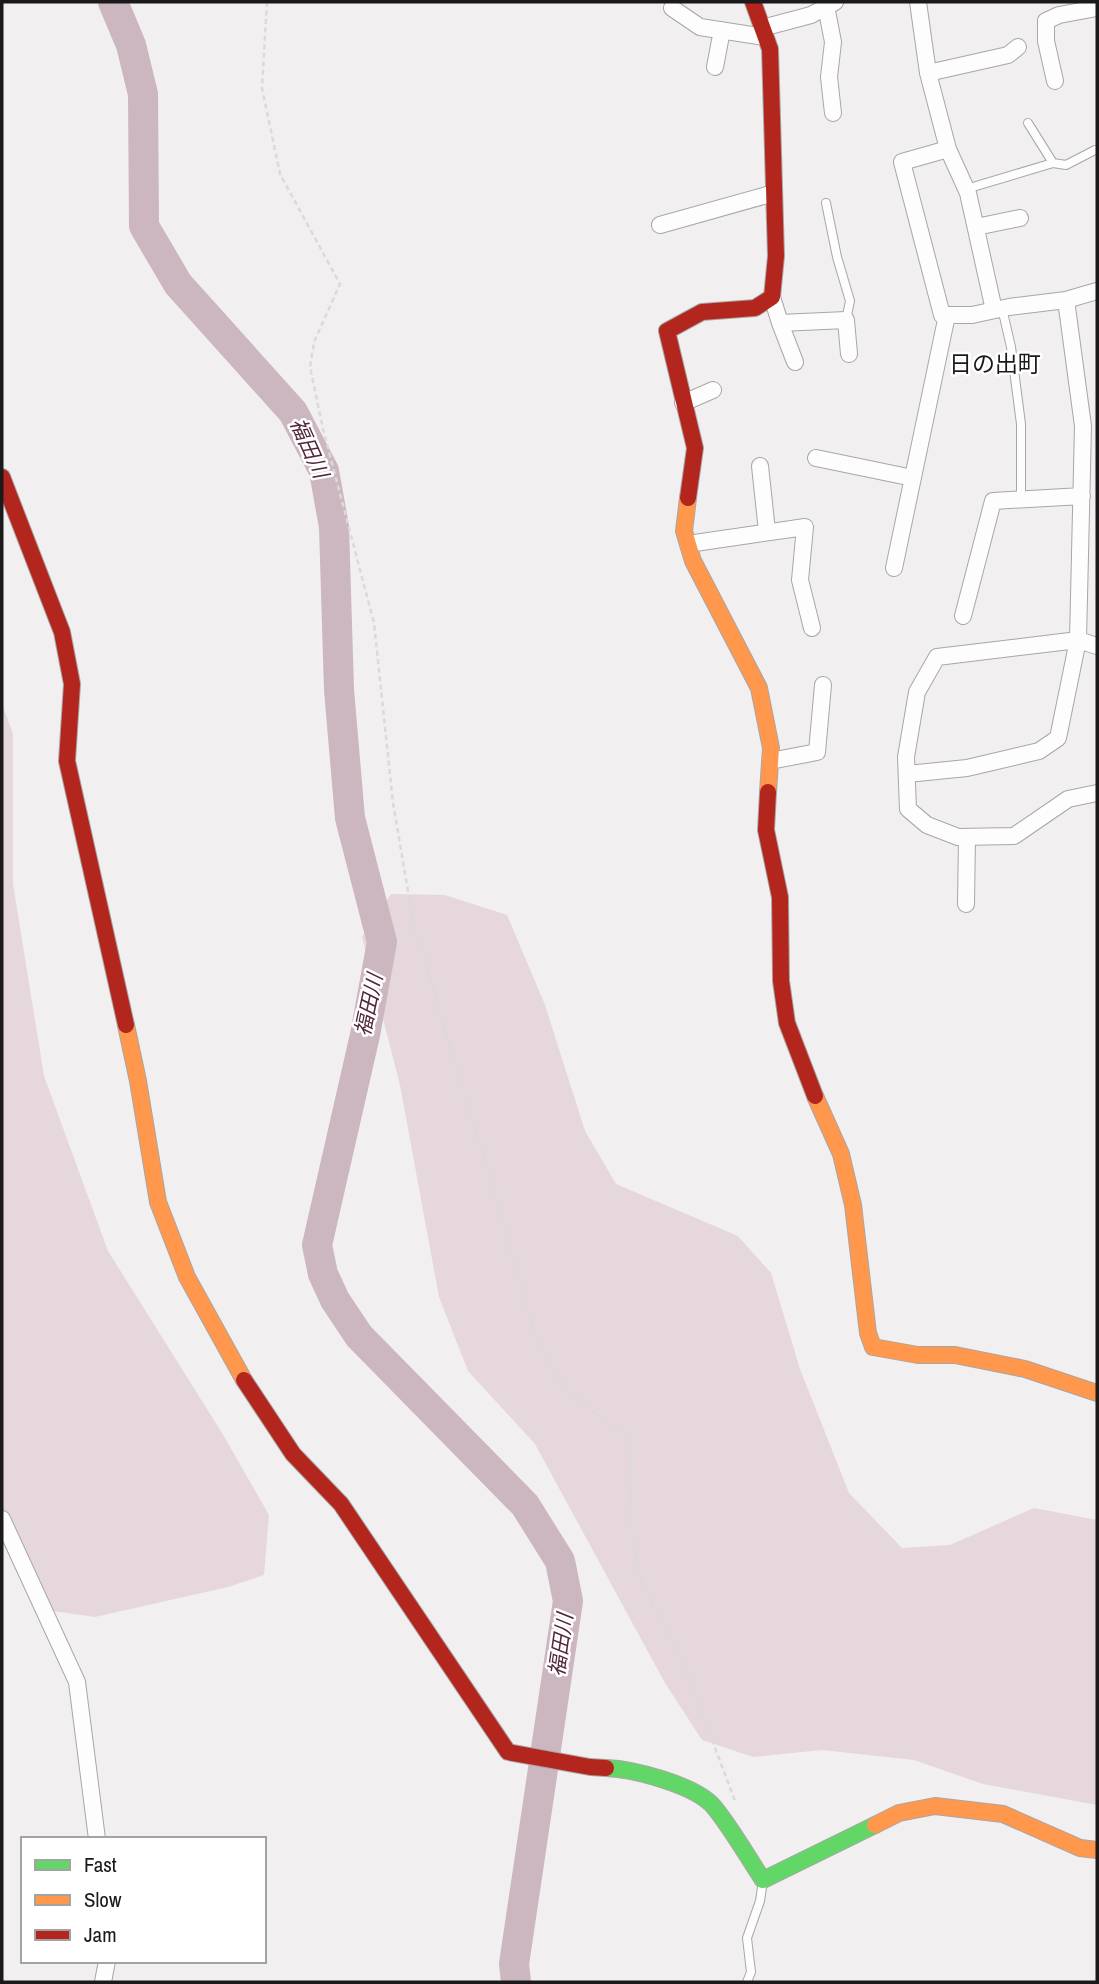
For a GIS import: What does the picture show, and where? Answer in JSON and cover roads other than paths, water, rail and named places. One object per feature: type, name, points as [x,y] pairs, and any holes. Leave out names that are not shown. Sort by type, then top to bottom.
[{"type":"street","points":[[753,2],[770,49],[776,256],[772,297],[795,362]]},
{"type":"street","points":[[918,2],[928,73],[947,149],[966,189],[998,309]]},
{"type":"street","points":[[672,8],[701,27],[764,32],[811,15],[831,4],[836,78],[833,113]]},
{"type":"street","points":[[1055,81],[1046,41],[1046,21],[1080,6],[1097,8]]},
{"type":"street","points":[[715,67],[722,30]]},
{"type":"street","points":[[928,73],[1008,55],[1018,47]]},
{"type":"street","points":[[947,149],[902,162],[942,315],[972,315],[1066,300],[1097,291]]},
{"type":"street","points":[[660,225],[774,193]]},
{"type":"street","points":[[976,227],[1020,218]]},
{"type":"street","points":[[772,297],[755,308],[702,312],[667,331],[695,448],[684,531],[693,561],[759,688],[771,748],[766,830],[780,897],[781,981],[787,1023],[823,1118],[841,1154],[853,1205],[869,1334],[873,1346],[918,1355],[955,1355],[1025,1369],[1097,1393]]},
{"type":"street","points":[[907,774],[967,768],[1027,754],[1039,751],[1058,738],[1078,640],[1082,496],[1083,426],[1066,300]]},
{"type":"street","points":[[894,568],[947,315]]},
{"type":"street","points":[[780,323],[846,320],[849,354]]},
{"type":"street","points":[[683,403],[713,390]]},
{"type":"street","points":[[816,458],[913,478]]},
{"type":"street","points":[[760,466],[767,531]]},
{"type":"street","points":[[2,477],[62,632],[72,684],[67,761],[138,1081],[158,1202],[187,1277],[249,1388],[293,1454],[341,1504],[508,1752],[590,1767],[628,1769],[683,1787],[712,1804],[764,1880],[899,1813],[936,1806],[1003,1814],[1080,1848],[1097,1850]]},
{"type":"street","points":[[963,617],[993,501],[1082,496]]},
{"type":"street","points":[[688,544],[805,527],[800,580],[812,628]]},
{"type":"street","points":[[1097,646],[1078,640],[937,657],[917,692],[906,757],[908,809],[927,825],[958,836],[1014,836],[1068,799],[1097,793]]},
{"type":"street","points":[[770,761],[817,752],[823,685]]},
{"type":"street","points":[[966,904],[967,836]]},
{"type":"street","points":[[2,1519],[78,1682],[97,1837]]},
{"type":"street","points":[[103,1982],[107,1963]]},
{"type":"lane","points":[[1028,123],[1053,163]]},
{"type":"lane","points":[[966,189],[1053,163],[1066,165],[1096,150]]},
{"type":"lane","points":[[826,203],[837,257],[850,301],[846,320]]},
{"type":"lane","points":[[998,309],[1011,347],[1021,424],[1021,500]]},
{"type":"lane","points":[[747,1982],[751,1972],[747,1938],[761,1901],[764,1880]]},
{"type":"waterway","name":"福田川","points":[[113,2],[131,45],[143,94],[144,226],[178,284],[293,412],[324,471],[334,527],[339,690],[350,818],[382,942],[365,1035],[317,1245],[323,1274],[335,1300],[359,1336],[525,1505],[560,1561],[568,1601],[514,1964],[516,1982]]},
{"type":"district","name":"日の出町","points":[[995,364]]}]
